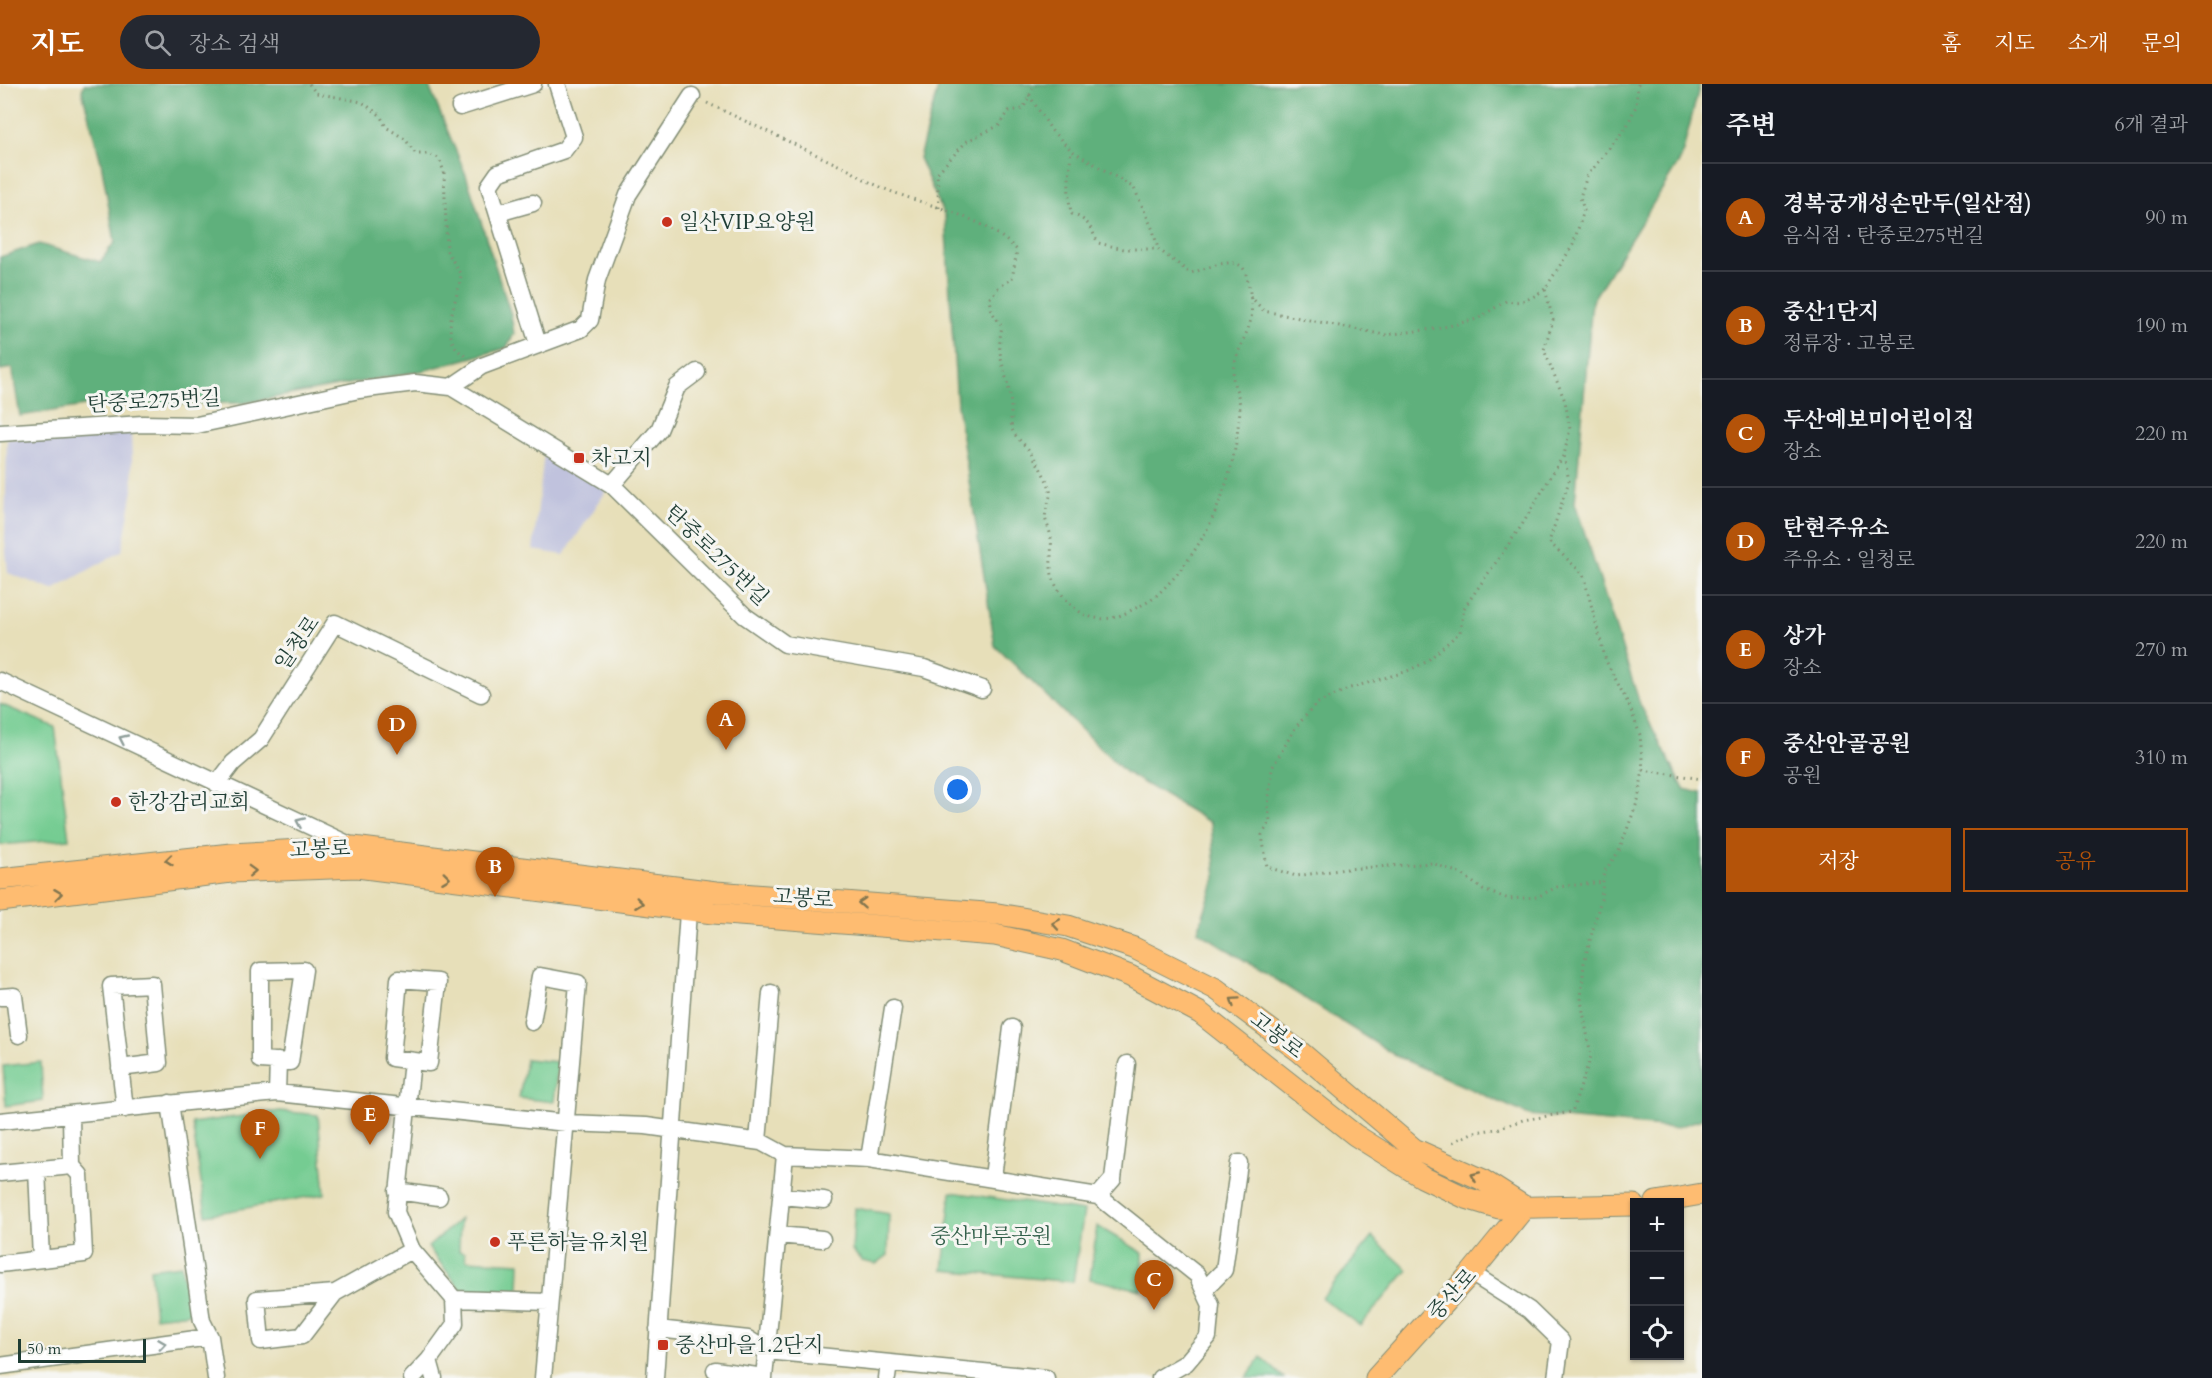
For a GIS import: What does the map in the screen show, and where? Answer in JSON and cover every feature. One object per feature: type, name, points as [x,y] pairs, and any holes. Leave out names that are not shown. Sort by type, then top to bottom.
[{"type":"main road","name":"고봉로","points":[[0,879],[231,854],[353,846],[689,898],[998,914],[1068,926],[1134,948],[1216,989],[1258,1018],[1414,1149],[1481,1179],[1525,1207]]},
{"type":"main road","name":"고봉로","points":[[0,901],[231,872],[357,867],[689,898],[995,935],[1062,950],[1130,976],[1200,1013],[1355,1135],[1422,1178],[1466,1198],[1499,1208],[1548,1209],[1630,1205]]},
{"type":"main road","points":[[1682,1198],[1702,1194]]},
{"type":"main road","name":"중산로","points":[[1376,1378],[1471,1273],[1525,1207]]},
{"type":"street","points":[[460,107],[533,84]]},
{"type":"street","points":[[538,344],[489,186],[498,173],[564,150],[574,137],[557,84]]},
{"type":"street","points":[[451,387],[482,366],[581,329],[591,320],[597,280],[628,195],[692,96]]},
{"type":"street","points":[[498,213],[533,203]]},
{"type":"street","points":[[612,485],[659,430],[677,387],[697,372]]},
{"type":"street","name":"탄중로275번길","points":[[0,433],[143,424],[197,425],[242,418],[359,390],[415,383],[451,387],[612,485],[746,616],[785,644],[924,668],[982,689]]},
{"type":"street","name":"일청로","points":[[218,784],[233,763],[261,739],[335,622],[481,694]]},
{"type":"street","points":[[0,681],[353,846]]},
{"type":"street","points":[[655,1378],[689,898]]},
{"type":"street","points":[[304,970],[290,1062],[278,1061],[260,1060],[260,971],[304,970]]},
{"type":"street","points":[[532,1022],[540,976],[578,983],[543,1378]]},
{"type":"street","points":[[399,979],[438,982],[429,1064],[412,1061],[392,1058],[399,979]]},
{"type":"street","points":[[120,1068],[159,1063],[152,984],[111,986],[120,1068],[125,1108]]},
{"type":"street","points":[[758,1141],[771,993]]},
{"type":"street","points":[[0,997],[14,996],[19,1035]]},
{"type":"street","points":[[869,1160],[893,1008]]},
{"type":"street","points":[[993,1177],[1012,1028]]},
{"type":"street","points":[[277,1093],[278,1061]]},
{"type":"street","points":[[412,1061],[396,1212],[412,1250],[454,1299],[455,1324],[429,1360],[412,1378]]},
{"type":"street","points":[[1098,1196],[1113,1179],[1127,1064]]},
{"type":"street","points":[[0,1121],[71,1116],[170,1102],[277,1093],[567,1123],[671,1130],[758,1141],[785,1155],[869,1160],[993,1177],[1098,1196],[1197,1275],[1211,1305],[1208,1337],[1186,1363],[1160,1378]]},
{"type":"street","points":[[170,1102],[202,1321],[210,1337],[216,1378]]},
{"type":"street","points":[[0,1264],[84,1254],[80,1175],[72,1166],[71,1116]]},
{"type":"street","points":[[715,1370],[764,1378],[785,1155]]},
{"type":"street","points":[[1204,1290],[1224,1270],[1239,1162]]},
{"type":"street","points":[[0,1173],[72,1166]]},
{"type":"street","points":[[37,1169],[41,1259]]},
{"type":"street","points":[[397,1191],[439,1197]]},
{"type":"street","points":[[781,1196],[824,1200]]},
{"type":"street","points":[[778,1235],[822,1239]]},
{"type":"street","points":[[335,1293],[257,1299],[261,1341],[302,1336],[335,1293],[412,1250]]},
{"type":"street","points":[[1471,1273],[1529,1310],[1561,1341],[1556,1378]]},
{"type":"street","points":[[454,1299],[549,1302]]},
{"type":"street","points":[[658,1329],[748,1339],[767,1352],[888,1371],[1046,1378]]},
{"type":"street","points":[[0,1366],[210,1337]]},
{"type":"street","points":[[429,1360],[434,1378]]},
{"type":"path","points":[[309,84],[316,93],[362,102],[380,116],[386,127],[405,139],[416,154],[428,154],[439,158],[444,172],[447,251],[461,275],[456,302],[450,312],[451,337],[458,352],[482,366]]},
{"type":"path","points":[[939,208],[937,173],[967,141],[1000,125],[1009,111],[1023,109],[1035,84]]},
{"type":"path","points":[[1249,295],[1264,311],[1385,335],[1440,328],[1477,319],[1506,301],[1525,301],[1545,289],[1573,245],[1584,210],[1580,197],[1587,176],[1627,126],[1636,106],[1638,84]]},
{"type":"path","points":[[1029,95],[1052,131],[1071,150],[1110,176],[1134,188],[1153,230],[1158,249]]},
{"type":"path","points":[[692,96],[851,171],[870,184],[975,219],[1004,237],[1017,250],[1012,279],[998,288],[990,298],[992,312],[1002,327],[998,355],[1008,384],[1012,430],[1030,451],[1049,487],[1050,498],[1044,518],[1053,540],[1049,561],[1051,576],[1064,597],[1090,619],[1103,621],[1121,616],[1155,597],[1175,576],[1198,545],[1227,485],[1232,465],[1239,400],[1232,384],[1240,342],[1251,318],[1247,274],[1241,265],[1232,262],[1190,273],[1158,249],[1124,249],[1098,243],[1092,227],[1086,220],[1072,214],[1067,202],[1071,189],[1071,150]]},
{"type":"path","points":[[1545,289],[1553,320],[1545,350],[1565,401],[1570,429],[1564,455],[1522,525],[1464,608],[1460,632],[1426,662],[1405,672],[1350,688],[1316,704],[1294,728],[1272,768],[1268,806],[1270,821],[1262,835],[1267,867],[1296,876],[1346,869],[1432,863],[1462,874],[1483,890],[1509,899],[1537,897],[1557,887],[1604,882]]},
{"type":"path","points":[[1453,1142],[1474,1132],[1572,1112],[1591,1056],[1581,1000],[1584,963],[1604,882],[1604,872],[1618,851],[1638,800],[1643,770],[1640,735],[1629,705],[1606,661],[1583,574],[1549,542],[1569,481],[1564,455]]},
{"type":"path","points":[[1643,770],[1702,779]]},
{"type":"shaded area","points":[[131,431],[133,490],[122,551],[53,590],[8,573],[5,540],[7,439]]},
{"type":"shaded area","points":[[544,453],[607,490],[564,555],[533,550]]},
{"type":"green space","points":[[84,84],[428,84],[466,175],[511,315],[514,334],[506,348],[426,370],[244,403],[91,405],[20,416],[12,368],[0,370],[0,257],[39,244],[100,262],[115,242],[101,162],[82,91]]},
{"type":"green space","points":[[939,84],[1700,84],[1681,159],[1592,301],[1575,503],[1640,704],[1684,789],[1702,793],[1702,1119],[1674,1128],[1529,1115],[1396,1056],[1198,931],[1216,877],[1211,823],[1125,772],[995,646],[957,405],[945,217],[919,158]]},
{"type":"green space","points":[[0,704],[55,727],[69,839],[0,845]]},
{"type":"green space","points":[[526,1059],[558,1062],[554,1102],[519,1098]]},
{"type":"green space","points":[[41,1062],[43,1101],[6,1106],[3,1066]]},
{"type":"green space","points":[[280,1111],[318,1115],[325,1194],[206,1215],[192,1123]]},
{"type":"green space","name":"중산마루공원","points":[[951,1192],[1084,1211],[1073,1282],[943,1270]]},
{"type":"green space","points":[[855,1208],[889,1214],[888,1255],[876,1264],[862,1261],[852,1250]]},
{"type":"green space","points":[[460,1219],[459,1251],[465,1252],[466,1260],[520,1263],[519,1290],[462,1291],[428,1247]]},
{"type":"green space","points":[[1097,1226],[1143,1253],[1142,1290],[1090,1279]]},
{"type":"green space","points":[[1372,1237],[1408,1270],[1360,1326],[1322,1298]]},
{"type":"green space","points":[[181,1265],[190,1313],[155,1317],[150,1269]]},
{"type":"green space","points":[[1261,1357],[1284,1378],[1246,1378]]},
{"type":"place","name":"일산VIP요양원","points":[[667,222]]},
{"type":"place","name":"차고지","points":[[579,458]]},
{"type":"place","name":"경복궁개성손만두(일산점)","points":[[726,750]]},
{"type":"place","name":"탄현주유소","points":[[397,755]]},
{"type":"place","name":"한강감리교회","points":[[116,802]]},
{"type":"place","name":"중산1단지","points":[[495,897]]},
{"type":"place","name":"상가","points":[[370,1145]]},
{"type":"place","name":"중산안골공원","points":[[260,1159]]},
{"type":"place","name":"푸른하늘유치원","points":[[495,1242]]},
{"type":"place","name":"두산예보미어린이집","points":[[1154,1310]]},
{"type":"place","name":"중산마을1.2단지","points":[[663,1345]]}]
